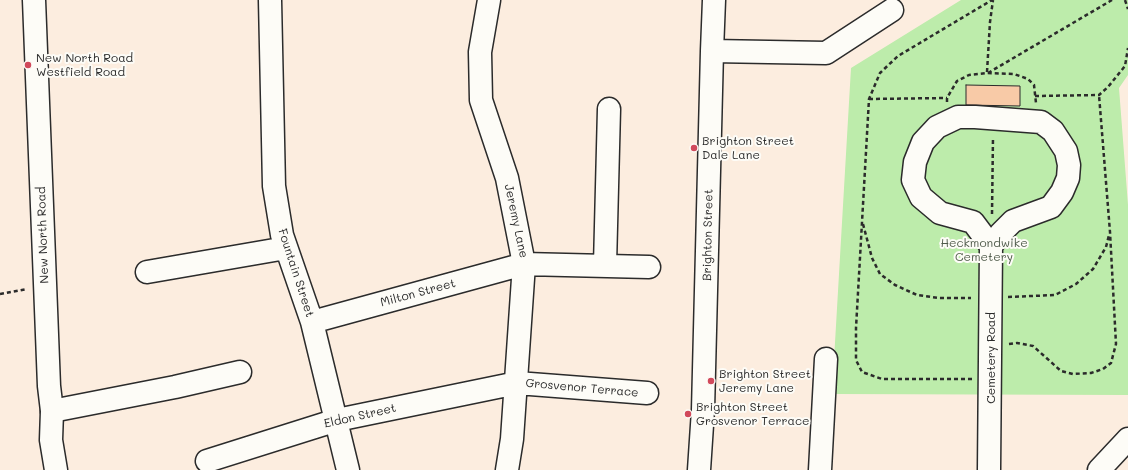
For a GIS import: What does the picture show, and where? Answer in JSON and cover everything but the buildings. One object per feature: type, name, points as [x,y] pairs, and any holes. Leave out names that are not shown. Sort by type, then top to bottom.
[{"type":"street","name":"New North Road","points":[[34,0],[49,386],[52,411],[51,440],[56,470]]},
{"type":"street","name":"Fountain Street","points":[[270,0],[274,186],[282,235],[312,322],[348,470]]},
{"type":"street","name":"Jeremy Lane","points":[[489,0],[480,52],[481,100],[507,178],[524,264],[517,383],[512,439],[507,470]]},
{"type":"street","name":"Brighton Street","points":[[699,470],[703,402],[714,0]]},
{"type":"street","points":[[712,51],[826,53],[892,10]]},
{"type":"street","points":[[605,266],[610,109]]},
{"type":"street","points":[[958,117],[993,118],[1041,122],[1052,131],[1066,151],[1069,165],[1068,178],[1062,192],[1051,207],[1013,220],[991,246],[973,222],[940,212],[921,197],[913,180],[915,162],[923,142],[937,126],[958,117]]},
{"type":"street","name":"Cemetery Road","points":[[989,470],[991,246]]},
{"type":"street","points":[[147,272],[286,248]]},
{"type":"street","name":"Milton Street","points":[[312,322],[524,264],[649,267]]},
{"type":"street","points":[[820,470],[826,359]]},
{"type":"street","points":[[52,411],[175,387],[240,372]]},
{"type":"street","name":"Grosvenor Terrace","points":[[517,383],[647,393]]},
{"type":"street","name":"Eldon Street","points":[[206,461],[337,420],[517,383]]},
{"type":"street","points":[[1099,470],[1128,439]]},
{"type":"path","points":[[987,73],[992,0]]},
{"type":"path","points":[[991,379],[882,379],[862,372],[856,360],[856,328],[869,99],[880,73],[898,56],[992,0]]},
{"type":"path","points":[[987,73],[1112,0]]},
{"type":"path","points":[[1125,0],[1128,9]]},
{"type":"path","points":[[1035,96],[1098,95],[1108,87],[1126,66],[1128,48]]},
{"type":"path","points":[[942,124],[947,98],[957,81],[969,76],[987,73],[1014,74],[1028,79],[1034,85],[1036,112],[1041,122]]},
{"type":"path","points":[[991,357],[1008,344],[1017,343],[1033,346],[1061,371],[1073,374],[1091,373],[1103,369],[1111,363],[1116,344],[1110,232],[1098,95]]},
{"type":"path","points":[[869,99],[947,98]]},
{"type":"path","points":[[991,246],[993,118]]},
{"type":"path","points":[[0,294],[45,285]]},
{"type":"green space","name":"Heckmondwike Cemetery","points":[[961,0],[1128,0],[1128,75],[1119,88],[1128,205],[1128,395],[832,394],[851,68]]},
{"type":"place","name":"New North Road Westfield Road","points":[[28,65]]},
{"type":"place","name":"Brighton Street Dale Lane","points":[[694,148]]},
{"type":"place","name":"Brighton Street Jeremy Lane","points":[[711,381]]},
{"type":"place","name":"Brighton Street Grosvenor Terrace","points":[[688,414]]}]
